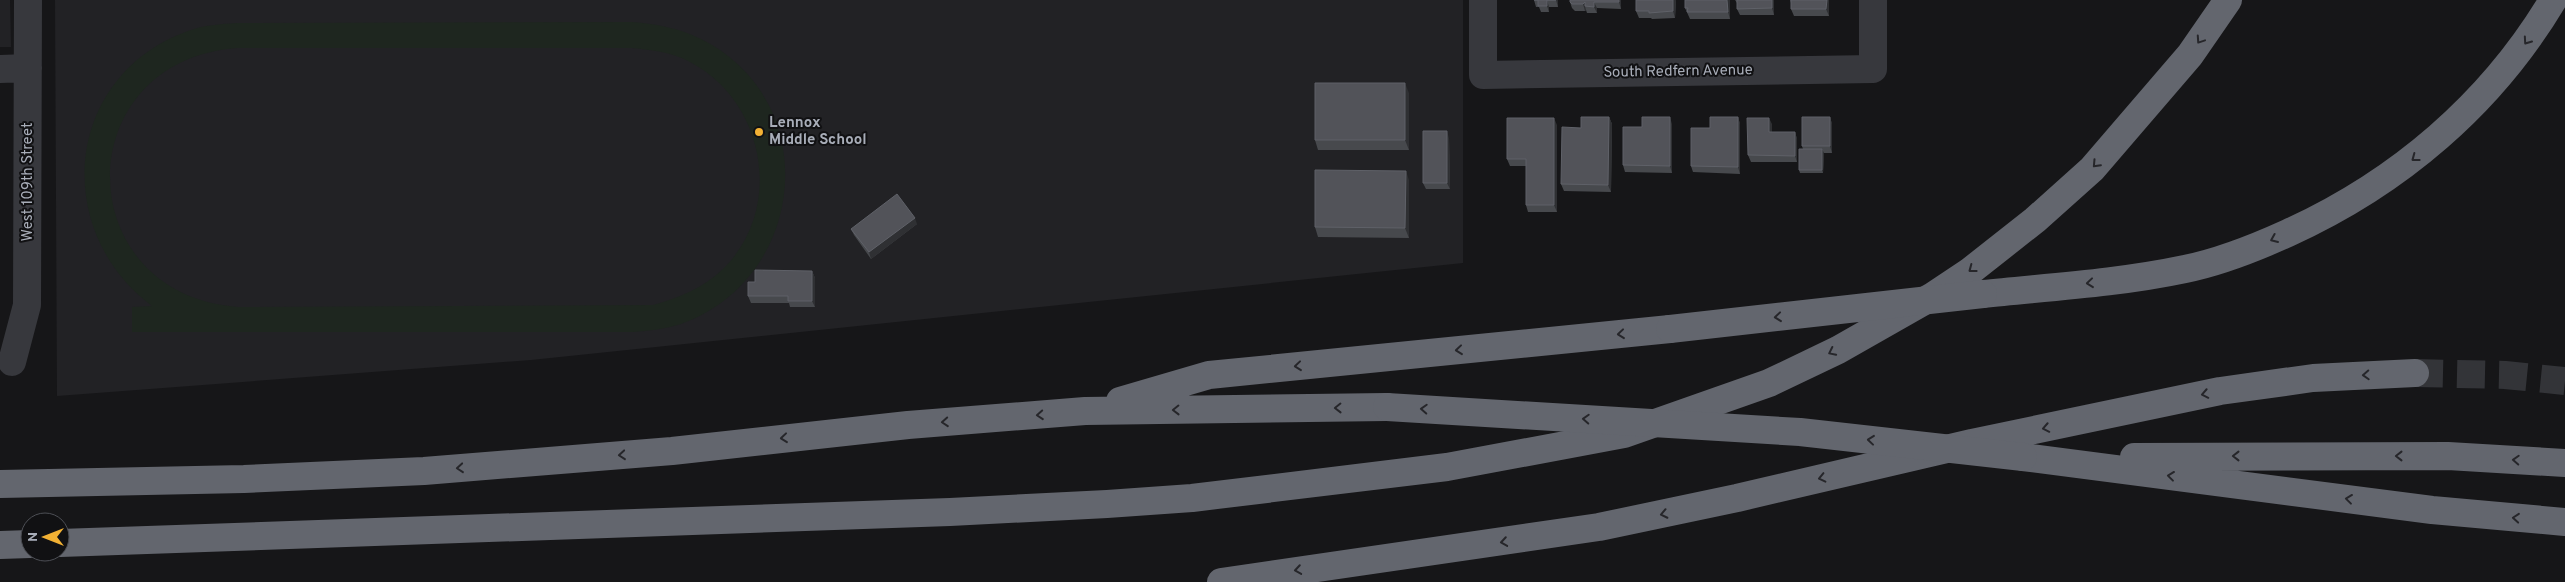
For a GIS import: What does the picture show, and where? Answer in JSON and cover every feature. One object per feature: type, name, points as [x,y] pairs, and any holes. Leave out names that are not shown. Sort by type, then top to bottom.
[{"type":"highway","points":[[70,543],[384,530],[930,513],[1135,502],[1192,498],[1447,467],[1624,434],[1769,383],[1838,350],[1933,296],[1969,272],[2035,220],[2092,169],[2190,55],[2228,0]]},
{"type":"highway","points":[[1085,411],[1209,375],[1670,329],[2138,278],[2187,269],[2272,241],[2309,224],[2381,182],[2419,154],[2472,107],[2514,59],[2553,0]]},
{"type":"highway","points":[[1221,582],[1599,527],[1737,498],[1972,443],[2220,391],[2313,378],[2415,373]]},
{"type":"highway","points":[[0,484],[244,479],[424,471],[672,451],[908,424],[1085,411],[1387,407],[1800,432],[2024,457],[2432,510],[2565,522]]},
{"type":"highway","points":[[2024,457],[2448,456],[2565,462]]},
{"type":"highway","points":[[0,545],[20,544]]},
{"type":"street","name":"West 109th Street","points":[[12,362],[27,305],[28,0]]},
{"type":"street","name":"South Redfern Avenue","points":[[1483,0],[1483,75],[1873,69],[1873,0]]},
{"type":"street","points":[[0,69],[28,68]]},
{"type":"shaded area","points":[[0,0],[10,0],[11,47],[0,47]]},
{"type":"shaded area","name":"Lennox Middle School","points":[[55,0],[1463,0],[1463,263],[531,360],[57,396]]},
{"type":"shaded area","points":[[632,22],[667,27],[693,35],[741,67],[768,103],[782,144],[785,187],[776,230],[755,269],[723,301],[681,324],[657,330],[633,332],[132,332],[132,307],[152,306],[119,274],[97,237],[86,197],[86,156],[96,117],[116,82],[147,52],[194,29],[237,23]],"holes":[[[237,48],[632,48],[676,56],[690,62],[715,80],[736,102],[750,129],[758,157],[760,187],[755,216],[742,244],[723,269],[715,276],[690,292],[672,299],[653,305],[238,307],[182,293],[142,263],[118,223],[110,178],[118,132],[142,92],[181,62]]]},
{"type":"building","points":[[1538,0],[1547,0],[1547,6],[1538,6]]},
{"type":"building","points":[[1570,0],[1619,0],[1619,2],[1594,2],[1594,7],[1585,6],[1585,2],[1583,4],[1572,4]]},
{"type":"building","points":[[1636,0],[1673,0],[1673,11],[1649,13],[1649,11],[1636,11]]},
{"type":"building","points":[[1685,0],[1727,0],[1728,12],[1687,12],[1688,8],[1685,8]]},
{"type":"building","points":[[1737,0],[1772,0],[1772,8],[1737,9]]},
{"type":"building","points":[[1791,0],[1827,0],[1826,9],[1791,9]]},
{"type":"building","points":[[1315,83],[1405,83],[1405,140],[1315,140]]},
{"type":"building","points":[[1581,117],[1609,117],[1608,185],[1561,184],[1562,127],[1581,128]]},
{"type":"building","points":[[1642,117],[1670,117],[1670,166],[1623,165],[1623,127],[1642,127]]},
{"type":"building","points":[[1710,117],[1738,117],[1738,167],[1691,166],[1691,128],[1710,128]]},
{"type":"building","points":[[1802,117],[1830,117],[1830,146],[1802,146]]},
{"type":"building","points":[[1507,118],[1554,118],[1554,205],[1526,205],[1526,159],[1507,159]]},
{"type":"building","points":[[1747,118],[1769,118],[1769,132],[1795,132],[1795,156],[1748,155]]},
{"type":"building","points":[[1423,131],[1447,131],[1447,183],[1423,183]]},
{"type":"building","points":[[1799,149],[1822,149],[1822,170],[1799,170]]},
{"type":"building","points":[[1315,170],[1406,171],[1405,228],[1315,227]]},
{"type":"building","points":[[897,194],[915,218],[869,252],[851,229]]},
{"type":"building","points":[[755,270],[812,271],[812,301],[788,301],[788,296],[748,296],[748,282],[755,282]]},
{"type":"tunnel","points":[[2415,373],[2505,375],[2565,381]]},
{"type":"place","name":"Lennox Middle School","points":[[759,132]]}]
